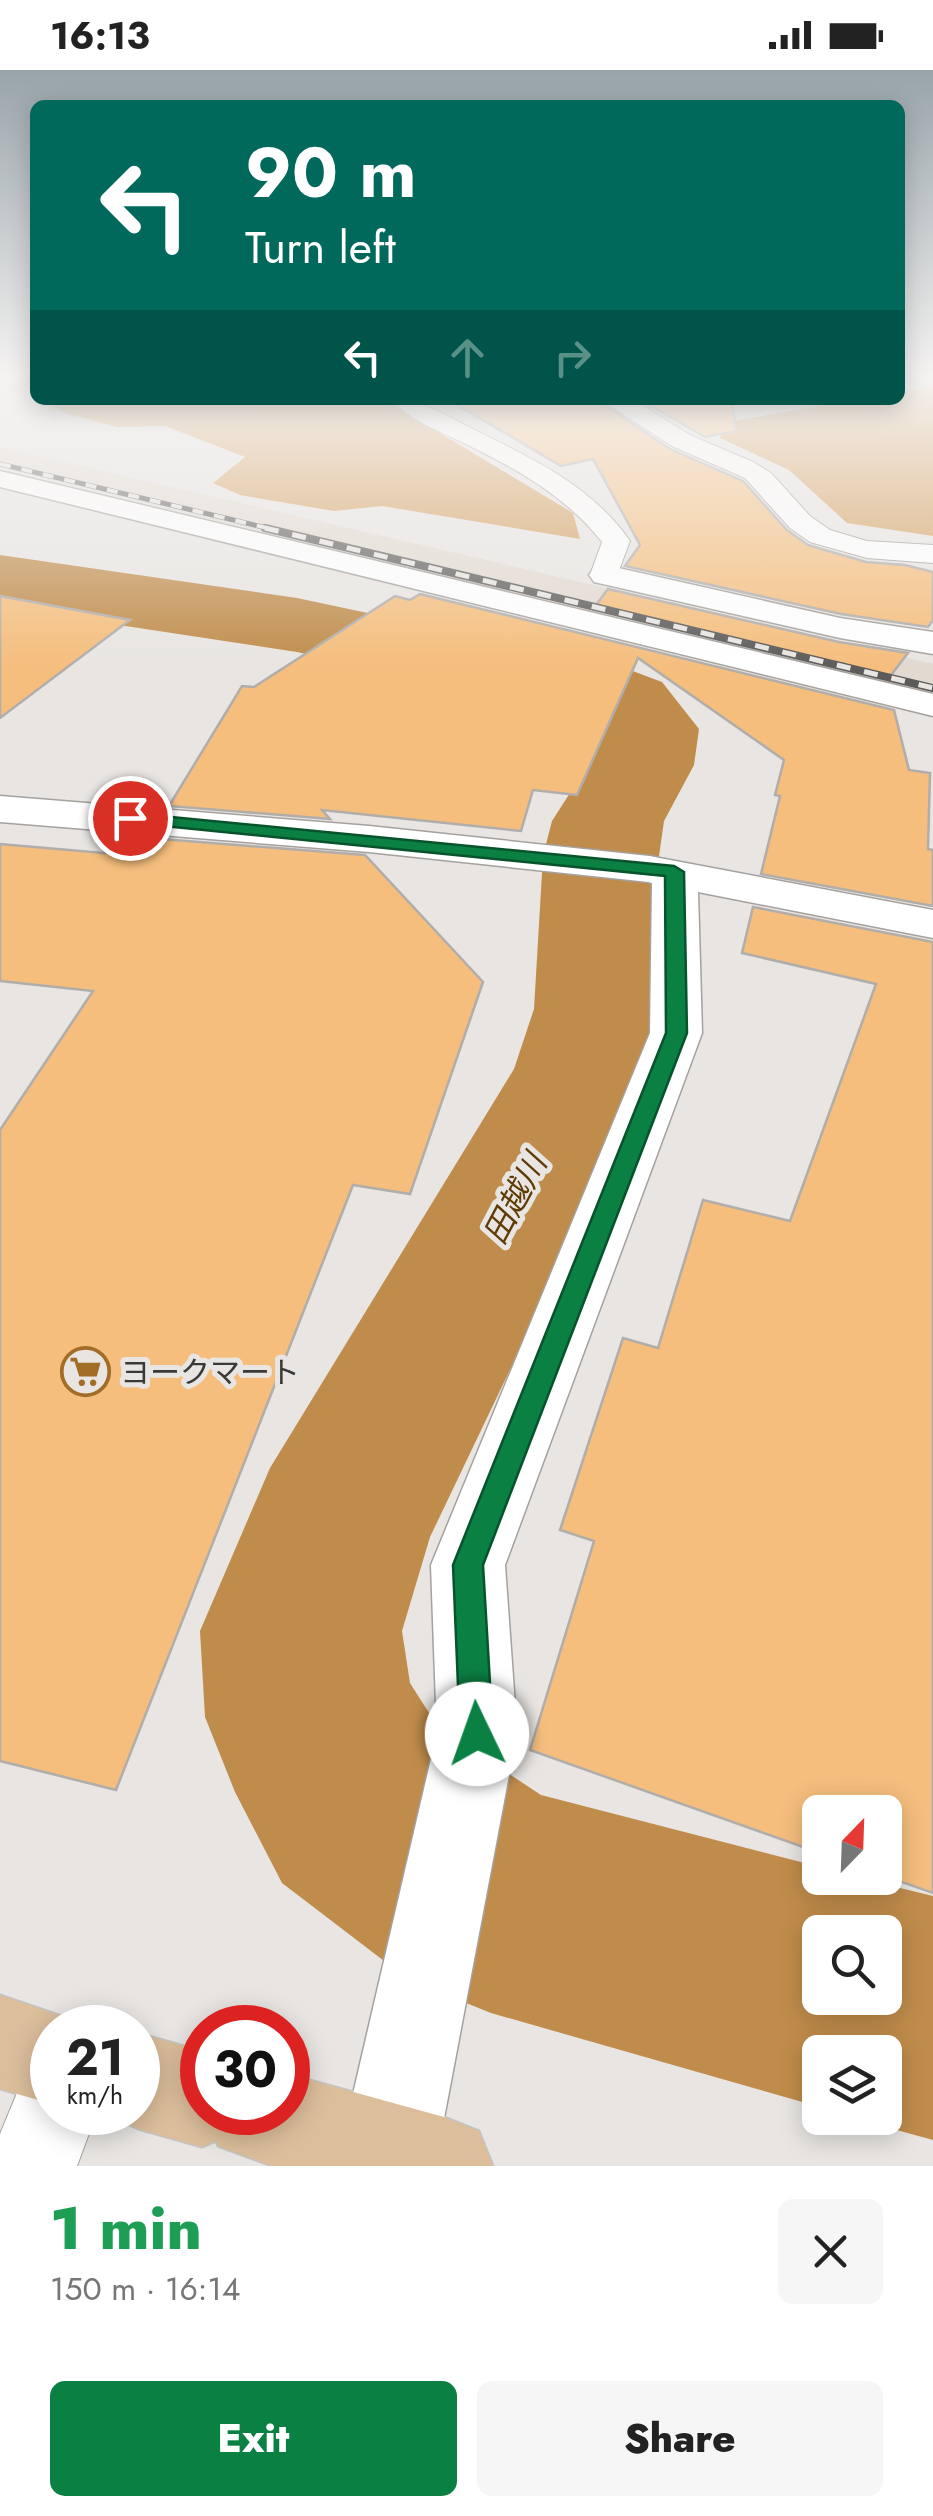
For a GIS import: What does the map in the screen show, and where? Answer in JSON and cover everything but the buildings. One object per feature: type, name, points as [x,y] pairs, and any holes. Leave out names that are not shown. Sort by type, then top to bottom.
[{"type":"main road","points":[[0,2042],[30,2051]]},
{"type":"main road","points":[[310,2128],[417,2158]]},
{"type":"street","points":[[3,481],[933,705]]},
{"type":"street","points":[[605,576],[840,628],[933,643]]},
{"type":"street","points":[[0,809],[662,870],[933,924]]},
{"type":"street","points":[[417,2158],[437,1924],[477,1734],[468,1565],[676,1033],[662,870]]},
{"type":"lane","points":[[541,474],[597,514],[616,542],[605,576]]},
{"type":"lane","points":[[757,474],[808,530],[845,544],[884,552],[933,554]]},
{"type":"lane","points":[[32,2166],[44,2135]]},
{"type":"shaded area","points":[[24,474],[115,474],[933,664],[933,695]]},
{"type":"shaded area","points":[[224,474],[508,474],[573,513],[580,539],[382,506],[334,511],[240,495],[213,483]]},
{"type":"shaded area","points":[[793,474],[933,474],[933,536],[847,523]]},
{"type":"waterway","name":"田越川","points":[[0,581],[297,625],[587,688],[627,703],[648,729],[641,765],[608,821],[601,856],[600,1009],[584,1069],[337,1529],[301,1631],[310,1717],[360,1805],[491,1898],[802,1982]]},
{"type":"waterway","name":"田越川","points":[[902,2010],[933,2018]]},
{"type":"railway","points":[[41,474],[275,530]]},
{"type":"railway","points":[[265,528],[933,688]]},
{"type":"place","name":"ヨークマート","points":[[85,1372]]},
{"type":"route","points":[[130,818],[674,872],[676,1033],[468,1565],[477,1734]]}]
